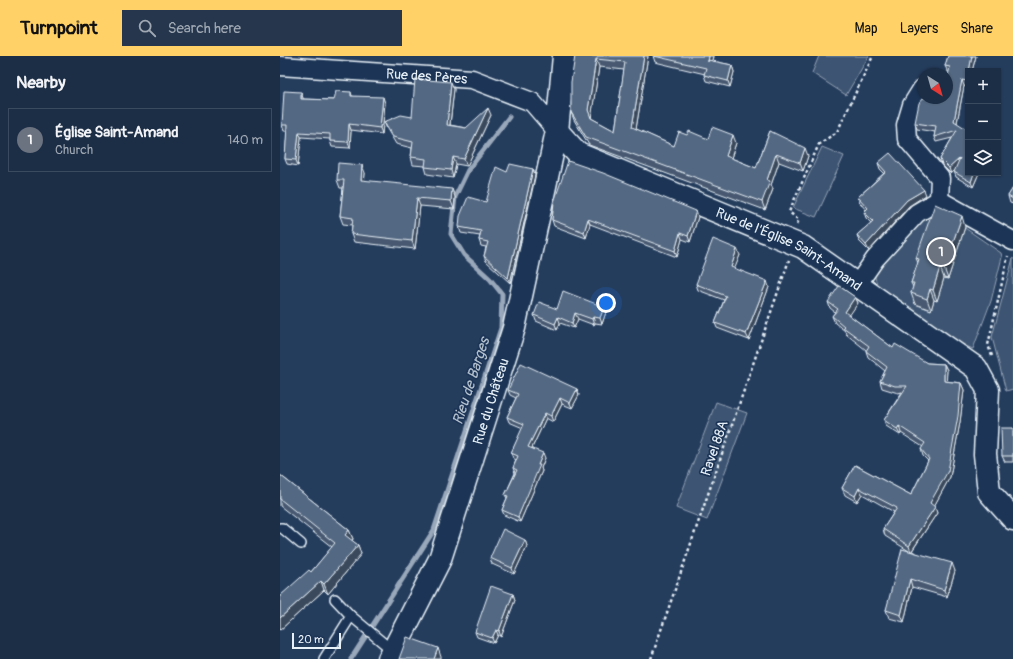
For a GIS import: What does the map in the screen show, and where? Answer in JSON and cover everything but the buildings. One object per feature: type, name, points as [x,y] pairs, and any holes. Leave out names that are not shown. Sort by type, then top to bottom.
[{"type":"street","name":"Rue du Château","points":[[386,649],[440,559],[514,328],[557,131],[564,56]]},
{"type":"street","name":"Rue des Pères","points":[[280,66],[472,79],[532,102],[557,131]]},
{"type":"street","points":[[917,97],[912,105],[906,125],[907,139],[940,178],[938,200]]},
{"type":"street","name":"Rue de l'Église Saint-Amand","points":[[557,131],[578,154],[803,247],[976,368],[988,390],[985,454],[989,492],[1013,519]]},
{"type":"street","points":[[938,200],[1012,240]]},
{"type":"street","points":[[856,285],[875,259],[917,213],[938,200]]},
{"type":"lane","points":[[280,528],[282,528],[301,544]]},
{"type":"lane","points":[[335,599],[386,649]]},
{"type":"lane","points":[[324,659],[351,616]]},
{"type":"path","name":"Ravel 88A","points":[[651,659],[795,244],[798,220],[788,212],[819,144],[837,132],[873,56]]},
{"type":"path","points":[[992,359],[988,345],[1012,240]]},
{"type":"shaded area","points":[[819,56],[869,56],[846,95],[812,73]]},
{"type":"shaded area","points":[[822,147],[844,156],[816,217],[793,208]]},
{"type":"shaded area","points":[[938,215],[962,226],[1001,253],[1002,257],[991,301],[973,349],[952,340],[879,291],[874,274],[917,220]]},
{"type":"shaded area","points":[[1013,258],[1013,389],[1006,391],[992,337]]},
{"type":"shaded area","points":[[716,402],[747,413],[707,520],[676,508]]},
{"type":"waterway","name":"Rieu de Barges","points":[[351,659],[434,530],[501,328],[502,294],[490,279],[464,255],[451,234],[455,197],[468,170],[509,117]]},
{"type":"place","name":"Église Saint-Amand","points":[[941,252]]}]
